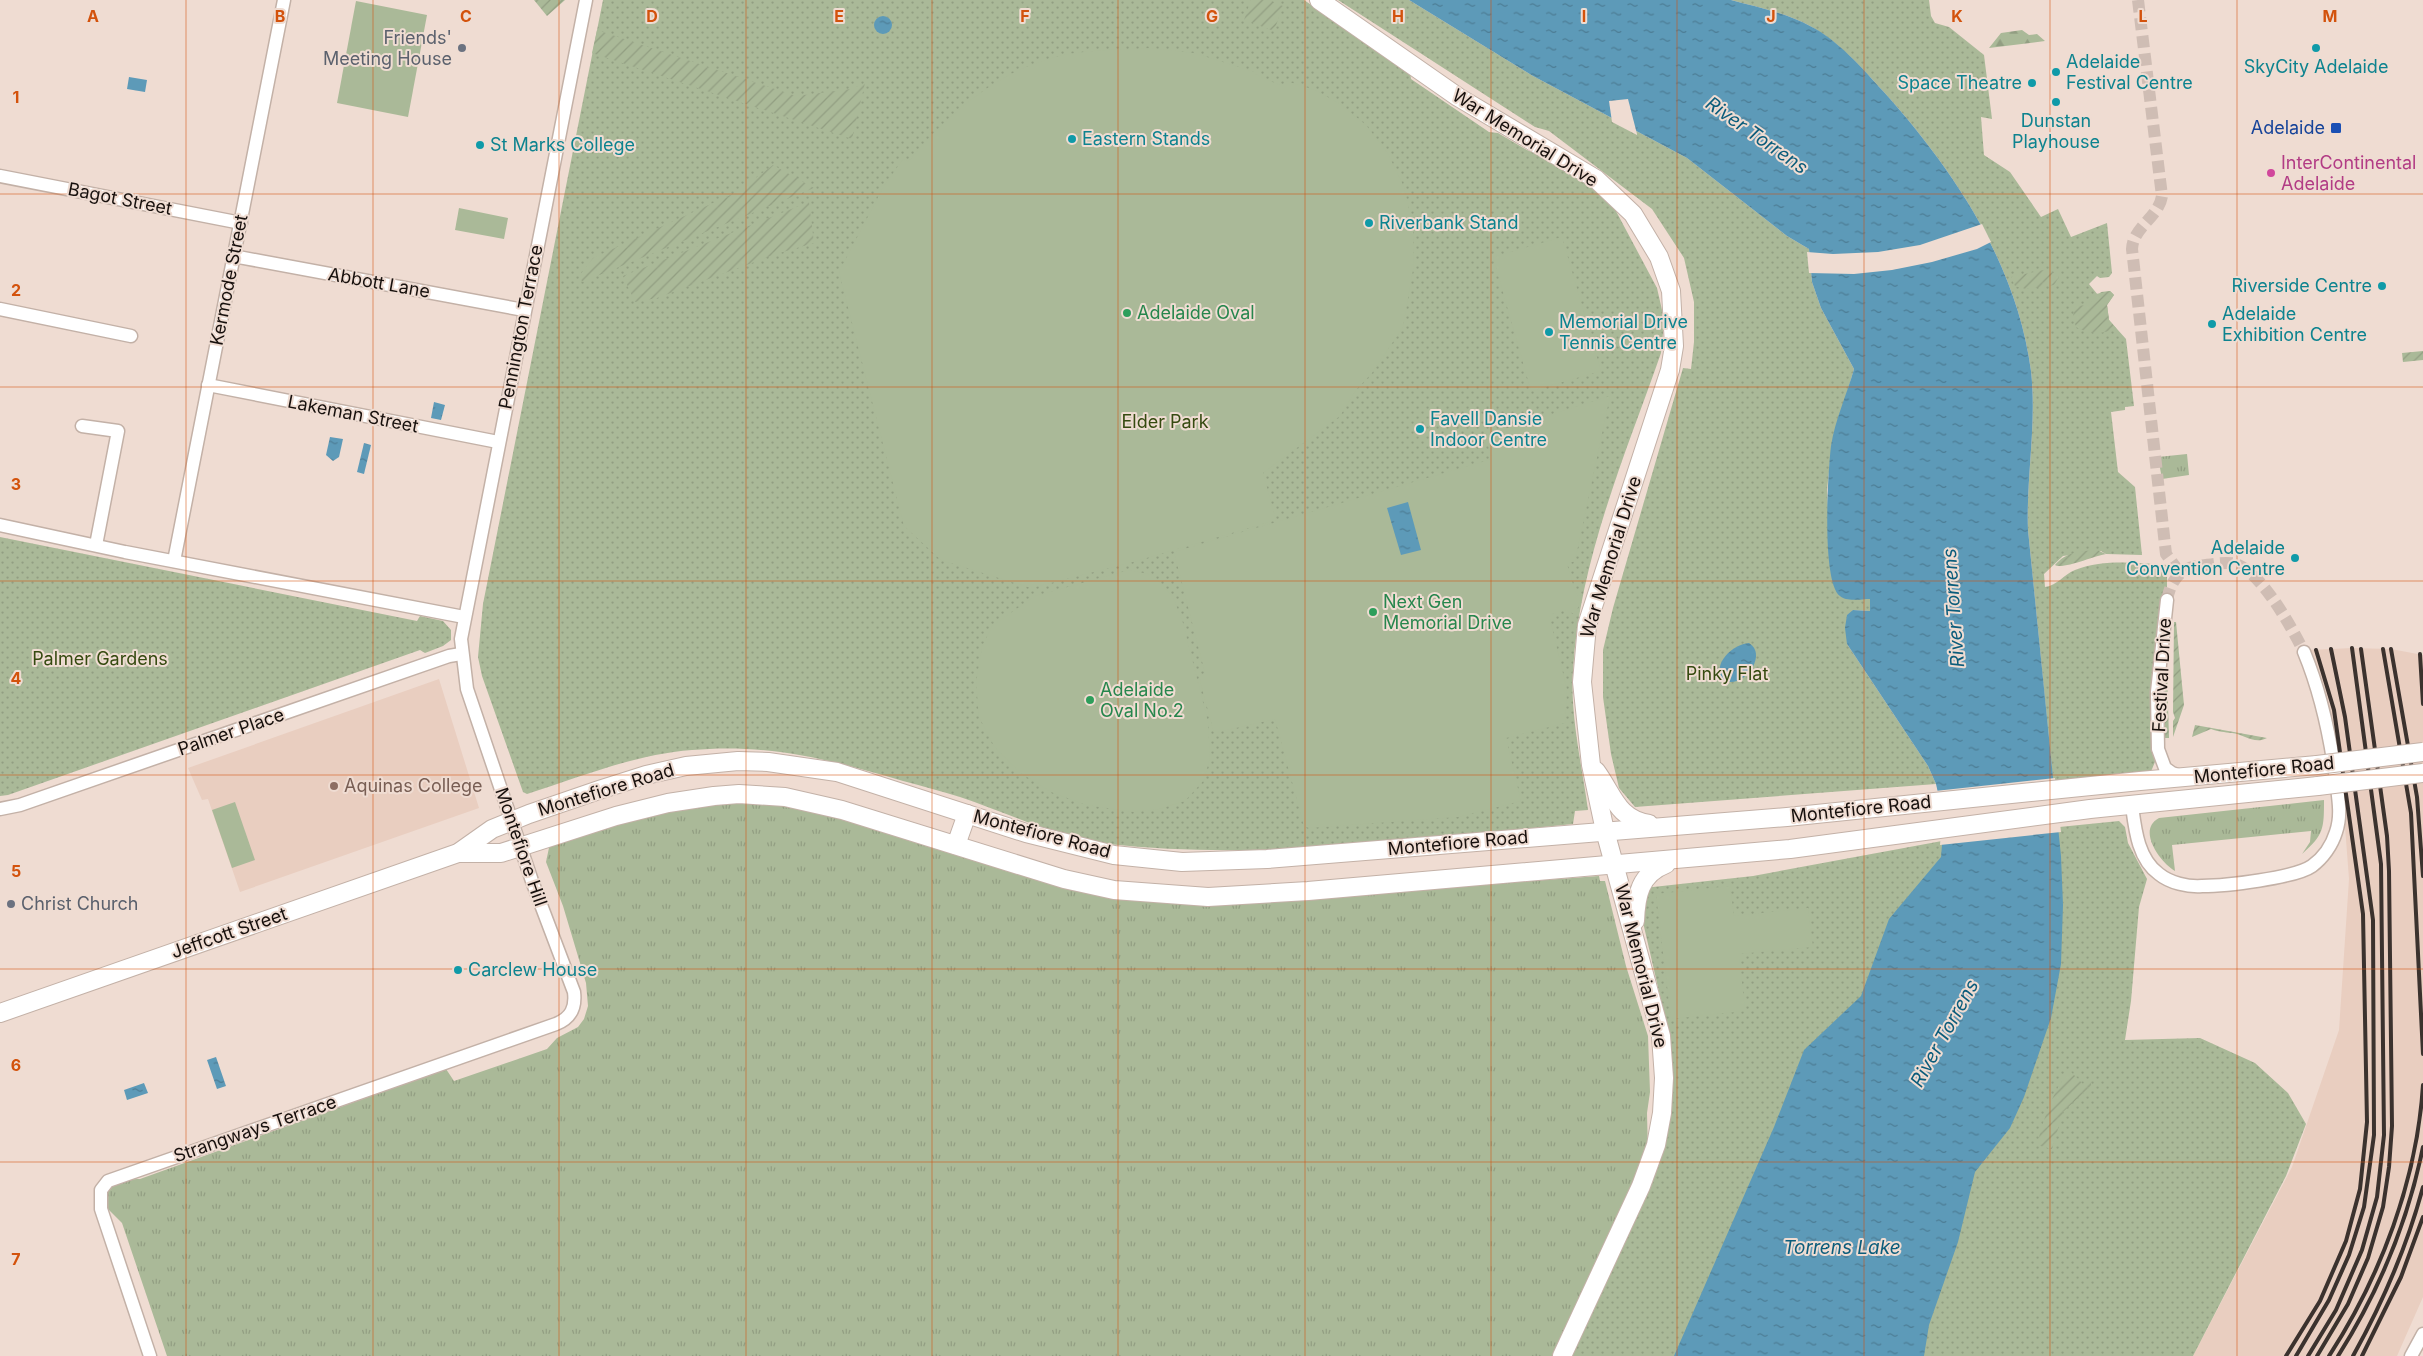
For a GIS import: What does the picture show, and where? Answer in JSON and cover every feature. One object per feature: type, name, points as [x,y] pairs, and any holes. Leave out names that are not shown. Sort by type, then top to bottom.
[{"type":"main road","name":"War Memorial Drive","points":[[1319,0],[1458,97],[1596,179],[1633,214],[1650,239],[1666,274],[1671,291],[1674,346],[1670,370],[1587,625],[1582,682],[1591,765],[1605,831],[1636,938],[1661,1036],[1664,1078],[1662,1114],[1656,1145],[1641,1186],[1562,1356]]},
{"type":"main road","name":"Montefiore Road","points":[[511,822],[646,775],[710,762],[768,762],[837,772],[966,814],[1085,849],[1114,855],[1182,862],[1267,859],[1786,817],[2087,786],[2317,765],[2423,752]]},
{"type":"main road","points":[[1591,765],[1607,786],[1615,802],[1630,819],[1640,823],[1669,826]]},
{"type":"main road","name":"Montefiore Road","points":[[520,847],[589,824],[668,803],[739,794],[806,801],[842,810],[1064,879],[1114,890],[1208,897],[1258,895],[1790,849],[2090,810],[2423,774]]},
{"type":"main road","points":[[956,845],[966,814]]},
{"type":"main road","name":"Jeffcott Street","points":[[0,1013],[458,853],[492,829],[511,822]]},
{"type":"main road","name":"Jeffcott Street","points":[[458,853],[501,853],[520,847]]},
{"type":"main road","points":[[1636,938],[1636,902],[1644,879],[1659,867],[1686,859]]},
{"type":"street","name":"Kermode Street","points":[[174,560],[284,0]]},
{"type":"street","name":"Pennington Terrace","points":[[461,654],[464,617],[586,0]]},
{"type":"street","name":"Bagot Street","points":[[0,176],[241,223]]},
{"type":"street","name":"Abbott Lane","points":[[234,256],[524,310]]},
{"type":"street","points":[[0,309],[131,336]]},
{"type":"street","name":"Lakeman Street","points":[[208,385],[498,442]]},
{"type":"street","points":[[82,426],[118,431],[96,545]]},
{"type":"street","points":[[0,525],[464,617]]},
{"type":"street","name":"Festival Drive","points":[[2167,600],[2157,692],[2158,749],[2161,760],[2167,770],[2185,777]]},
{"type":"street","points":[[2132,806],[2135,835],[2150,865],[2158,874],[2180,884],[2202,886],[2288,876],[2306,869],[2320,860],[2332,843],[2336,832],[2339,809],[2330,739],[2318,690],[2304,652]]},
{"type":"street","name":"Palmer Place","points":[[0,809],[20,805],[449,656],[461,654]]},
{"type":"street","name":"Montefiore Hill","points":[[461,654],[467,689],[511,822],[574,992],[573,1010]]},
{"type":"street","name":"Festival Drive","points":[[2140,781],[2153,770],[2158,749]]},
{"type":"street","name":"Strangways Terrace","points":[[150,1356],[101,1209],[101,1190],[108,1181],[556,1024],[566,1019],[573,1010]]},
{"type":"street","points":[[2411,1356],[2423,1334]]},
{"type":"shaded area","points":[[2391,649],[2423,655],[2423,1297],[2397,1356],[2193,1356],[2292,1167],[2339,1030],[2349,879],[2343,800],[2325,690],[2310,650]]},
{"type":"shaded area","name":"Aquinas College","points":[[439,679],[479,808],[240,892],[208,799],[202,800],[188,768]]},
{"type":"green space","points":[[534,0],[565,0],[547,16]]},
{"type":"green space","name":"Elder Park","points":[[603,0],[1304,0],[1410,72],[1411,79],[1489,132],[1498,133],[1572,173],[1609,198],[1657,288],[1662,310],[1663,333],[1661,353],[1619,470],[1594,549],[1584,589],[1577,630],[1573,671],[1573,705],[1588,810],[1575,811],[1573,824],[1399,841],[1282,849],[1166,849],[1108,844],[1071,837],[960,797],[825,760],[773,751],[720,748],[671,752],[650,756],[608,767],[527,794],[523,792],[482,676],[478,657],[483,604]]},
{"type":"green space","points":[[1251,0],[1265,0],[1283,6],[1274,31],[1244,20]]},
{"type":"green space","name":"Pinky Flat","points":[[1338,0],[1409,0],[1533,76],[1687,158],[1787,236],[1809,249],[1812,282],[1821,308],[1854,369],[1832,444],[1827,490],[1831,573],[1847,599],[1870,599],[1870,611],[1853,610],[1847,644],[1928,766],[1936,784],[1635,807],[1619,788],[1611,754],[1603,697],[1603,650],[1613,608],[1683,368],[1691,369],[1694,342],[1694,302],[1684,258],[1652,209],[1549,131],[1535,127]]},
{"type":"green space","points":[[1731,0],[1929,0],[1931,16],[1935,23],[1949,27],[1984,55],[1992,119],[1981,117],[1984,155],[2010,172],[2041,217],[2058,209],[2071,237],[2107,223],[2112,273],[2109,277],[2100,278],[2097,276],[2089,284],[2098,295],[2101,292],[2110,291],[2114,295],[2107,305],[2109,320],[2126,339],[2134,406],[2125,407],[2125,410],[2111,412],[2118,472],[2135,487],[2142,555],[2106,554],[2101,551],[2063,556],[2044,574],[2045,587],[2075,570],[2097,564],[2144,563],[2167,565],[2167,600],[2157,757],[2150,774],[2054,789],[2028,530],[2028,490],[2033,411],[2031,371],[2024,331],[2012,293],[1997,256],[1978,220],[1934,153],[1909,121],[1867,73],[1840,47],[1801,21]]},
{"type":"green space","points":[[356,1],[427,15],[408,117],[337,103]]},
{"type":"green space","points":[[597,30],[796,96],[851,89],[865,83],[852,139],[592,53]]},
{"type":"green space","points":[[2022,30],[2029,35],[2037,34],[2045,41],[1989,48],[2001,33]]},
{"type":"green space","name":"Adelaide Oval","points":[[1151,48],[1194,53],[1255,72],[1255,74],[1284,87],[1286,81],[1315,90],[1340,104],[1366,125],[1388,154],[1404,187],[1413,227],[1414,264],[1403,327],[1372,373],[1356,390],[1340,416],[1263,473],[1276,520],[1133,562],[1031,588],[941,560],[904,526],[839,272],[884,186],[903,159],[908,162],[937,130],[970,100],[988,87],[1027,67],[1060,56],[1099,50]]},
{"type":"green space","points":[[773,165],[814,188],[582,282],[580,275],[593,258],[737,192]]},
{"type":"green space","points":[[809,202],[814,243],[776,254],[657,298],[635,302],[623,276]]},
{"type":"green space","points":[[459,208],[508,218],[504,239],[455,230]]},
{"type":"green space","points":[[1562,237],[1601,371],[1531,391],[1493,257]]},
{"type":"green space","points":[[2048,269],[2059,277],[2054,285],[2026,289],[2015,286],[2011,277]]},
{"type":"green space","points":[[2110,291],[2114,295],[2107,305],[2109,320],[2116,328],[2096,333],[2076,327],[2073,316],[2075,306],[2089,305],[2096,294]]},
{"type":"green space","points":[[2423,351],[2423,360],[2403,362],[2402,353]]},
{"type":"green space","name":"Next Gen Memorial Drive","points":[[1610,396],[1575,561],[1567,564],[1575,591],[1577,595],[1581,596],[1576,615],[1566,610],[1549,615],[1567,690],[1565,723],[1506,738],[1521,801],[1458,817],[1309,828],[1304,826],[1275,719],[1214,733],[1200,681],[1201,675],[1205,673],[1174,552],[1492,459],[1485,435]]},
{"type":"green space","points":[[2187,454],[2189,475],[2162,479],[2158,457]]},
{"type":"green space","name":"Palmer Gardens","points":[[0,537],[417,621],[420,616],[443,621],[451,630],[451,640],[443,646],[425,653],[420,650],[8,795],[0,796]]},
{"type":"green space","points":[[2097,550],[2106,554],[2064,566],[2055,565],[2069,555]]},
{"type":"green space","name":"Adelaide Oval No.2","points":[[1129,570],[1153,575],[1173,597],[1183,623],[1208,722],[1210,757],[1204,780],[1185,801],[1159,809],[1134,812],[1086,805],[1051,792],[1019,772],[994,746],[979,717],[976,683],[982,647],[992,626],[1035,596]]},
{"type":"green space","points":[[2174,622],[2176,622],[2184,705],[2173,737],[2173,721],[2175,718],[2173,712]]},
{"type":"green space","points":[[2165,672],[2167,672],[2169,738],[2163,738],[2162,712]]},
{"type":"green space","points":[[2195,725],[2267,738],[2253,740],[2211,729],[2192,737]]},
{"type":"green space","points":[[778,800],[1069,886],[1376,892],[1599,876],[1600,881],[1605,881],[1626,966],[1648,1036],[1650,1092],[1647,1113],[1648,1154],[1552,1356],[167,1356],[122,1223],[105,1206],[103,1195],[106,1191],[125,1181],[140,1179],[446,1069],[454,1081],[547,1049],[557,1038],[578,1027],[584,1019],[588,1006],[586,983],[563,906],[546,862],[550,843],[700,801]]},
{"type":"green space","points":[[2324,800],[2324,818],[2319,836],[2302,854],[2310,842],[2311,831],[2172,845],[2175,871],[2163,861],[2150,838],[2150,830],[2153,823],[2159,818]]},
{"type":"green space","points":[[235,802],[255,860],[232,868],[212,810]]},
{"type":"green space","points":[[2119,821],[2125,827],[2128,843],[2147,879],[2139,907],[2131,1001],[2125,1040],[2200,1038],[2255,1063],[2288,1093],[2306,1124],[2286,1176],[2193,1356],[1570,1356],[1670,1113],[1673,1076],[1669,1035],[1642,918],[1644,888],[1753,876],[1969,836]]},
{"type":"green space","points":[[1730,886],[1734,916],[1808,908],[1813,947],[1739,954],[1745,1011],[1671,1019],[1656,894]]},
{"type":"green space","points":[[2070,1071],[2083,1084],[2091,1078],[2091,1086],[2063,1112],[2052,1149],[2037,1145],[2054,1096]]},
{"type":"water","name":"Torrens Lake","points":[[1409,0],[1731,0],[1801,21],[1830,39],[1849,55],[1883,91],[1934,153],[1978,220],[1997,256],[2012,293],[2024,331],[2033,391],[2028,530],[2061,856],[2063,905],[2061,964],[2051,1018],[2024,1097],[2010,1128],[1975,1172],[1958,1242],[1929,1325],[1924,1356],[1674,1356],[1774,1127],[1804,1050],[1861,996],[1889,919],[1941,857],[1944,820],[1936,784],[1928,766],[1847,644],[1845,628],[1847,615],[1853,610],[1870,611],[1870,599],[1850,600],[1840,596],[1834,587],[1830,570],[1827,525],[1831,446],[1838,417],[1854,369],[1821,308],[1812,282],[1809,249],[1787,236],[1687,158],[1533,76]]},
{"type":"water","points":[[883,16],[889,19],[892,25],[889,31],[883,34],[877,31],[874,25],[877,19]]},
{"type":"water","points":[[129,77],[147,80],[145,92],[127,89]]},
{"type":"water","points":[[434,402],[445,405],[441,420],[431,418]]},
{"type":"water","points":[[330,437],[343,439],[339,457],[333,461],[326,455]]},
{"type":"water","points":[[364,443],[371,445],[364,474],[357,472]]},
{"type":"water","points":[[1408,502],[1421,550],[1401,555],[1387,508]]},
{"type":"water","points":[[1749,643],[1754,648],[1756,655],[1755,663],[1751,670],[1738,681],[1730,682],[1723,680],[1720,668],[1726,656],[1736,647]]},
{"type":"water","points":[[216,1057],[226,1086],[217,1089],[207,1060]]},
{"type":"water","points":[[144,1083],[148,1093],[127,1100],[124,1090]]},
{"type":"pier","points":[[1628,99],[1637,135],[1612,122],[1609,101]]},
{"type":"pier","points":[[1982,224],[1991,242],[1977,249],[1932,262],[1892,270],[1854,274],[1809,273],[1807,252],[1833,254],[1878,252],[1920,245]]},
{"type":"pier","points":[[2055,778],[2061,832],[1940,845],[1942,820],[1935,791]]},
{"type":"tunnel","points":[[2138,0],[2162,196],[2156,210],[2133,241],[2132,249],[2166,554],[2180,573]]},
{"type":"tunnel","points":[[2167,600],[2170,588],[2176,577],[2191,567],[2227,563],[2236,564],[2246,569],[2266,589],[2292,629],[2304,652]]},
{"type":"railway","points":[[2308,1356],[2336,1310],[2362,1250],[2377,1197],[2384,1135],[2381,864],[2352,648]]},
{"type":"railway","points":[[2296,1356],[2329,1300],[2349,1255],[2364,1207],[2374,1135],[2373,920],[2345,717],[2331,649]]},
{"type":"railway","points":[[2317,1356],[2348,1304],[2368,1258],[2383,1207],[2389,1167],[2392,1126],[2387,836],[2361,649]]},
{"type":"railway","points":[[2383,649],[2411,813],[2423,1054]]},
{"type":"railway","points":[[2391,649],[2417,797],[2423,876]]},
{"type":"railway","points":[[2286,1356],[2320,1301],[2346,1241],[2360,1189],[2367,1122],[2363,914],[2334,710],[2316,650]]},
{"type":"railway","points":[[2420,654],[2423,704]]},
{"type":"railway","points":[[2329,1356],[2365,1293],[2393,1226],[2413,1156],[2423,1085]]},
{"type":"railway","points":[[2338,1356],[2353,1332],[2390,1256],[2409,1202],[2423,1147]]},
{"type":"railway","points":[[2353,1356],[2402,1253],[2423,1187]]},
{"type":"railway","points":[[2362,1356],[2401,1277],[2423,1217]]},
{"type":"place","name":"Friends' Meeting House","points":[[462,48]]},
{"type":"place","name":"SkyCity Adelaide","points":[[2316,48]]},
{"type":"place","name":"Adelaide Festival Centre","points":[[2056,72]]},
{"type":"place","name":"Space Theatre","points":[[2032,83]]},
{"type":"place","name":"Dunstan Playhouse","points":[[2056,102]]},
{"type":"place","name":"Adelaide","points":[[2336,128]]},
{"type":"place","name":"Eastern Stands","points":[[1072,139]]},
{"type":"place","name":"St Marks College","points":[[480,145]]},
{"type":"place","name":"InterContinental Adelaide","points":[[2271,173]]},
{"type":"place","name":"Riverbank Stand","points":[[1369,223]]},
{"type":"place","name":"Riverside Centre","points":[[2382,286]]},
{"type":"place","name":"Adelaide Oval","points":[[1127,313]]},
{"type":"place","name":"Adelaide Exhibition Centre","points":[[2212,324]]},
{"type":"place","name":"Memorial Drive Tennis Centre","points":[[1549,332]]},
{"type":"place","name":"Favell Dansie Indoor Centre","points":[[1420,429]]},
{"type":"place","name":"Adelaide Convention Centre","points":[[2295,558]]},
{"type":"place","name":"Next Gen Memorial Drive","points":[[1373,612]]},
{"type":"place","name":"Adelaide Oval No.2","points":[[1090,700]]},
{"type":"place","name":"Aquinas College","points":[[334,786]]},
{"type":"place","name":"Christ Church","points":[[11,904]]},
{"type":"place","name":"Carclew House","points":[[458,970]]},
{"type":"water label","name":"River Torrens","points":[[1757,135]]},
{"type":"water label","name":"River Torrens","points":[[1953,608]]},
{"type":"water label","name":"River Torrens","points":[[1944,1033]]}]
